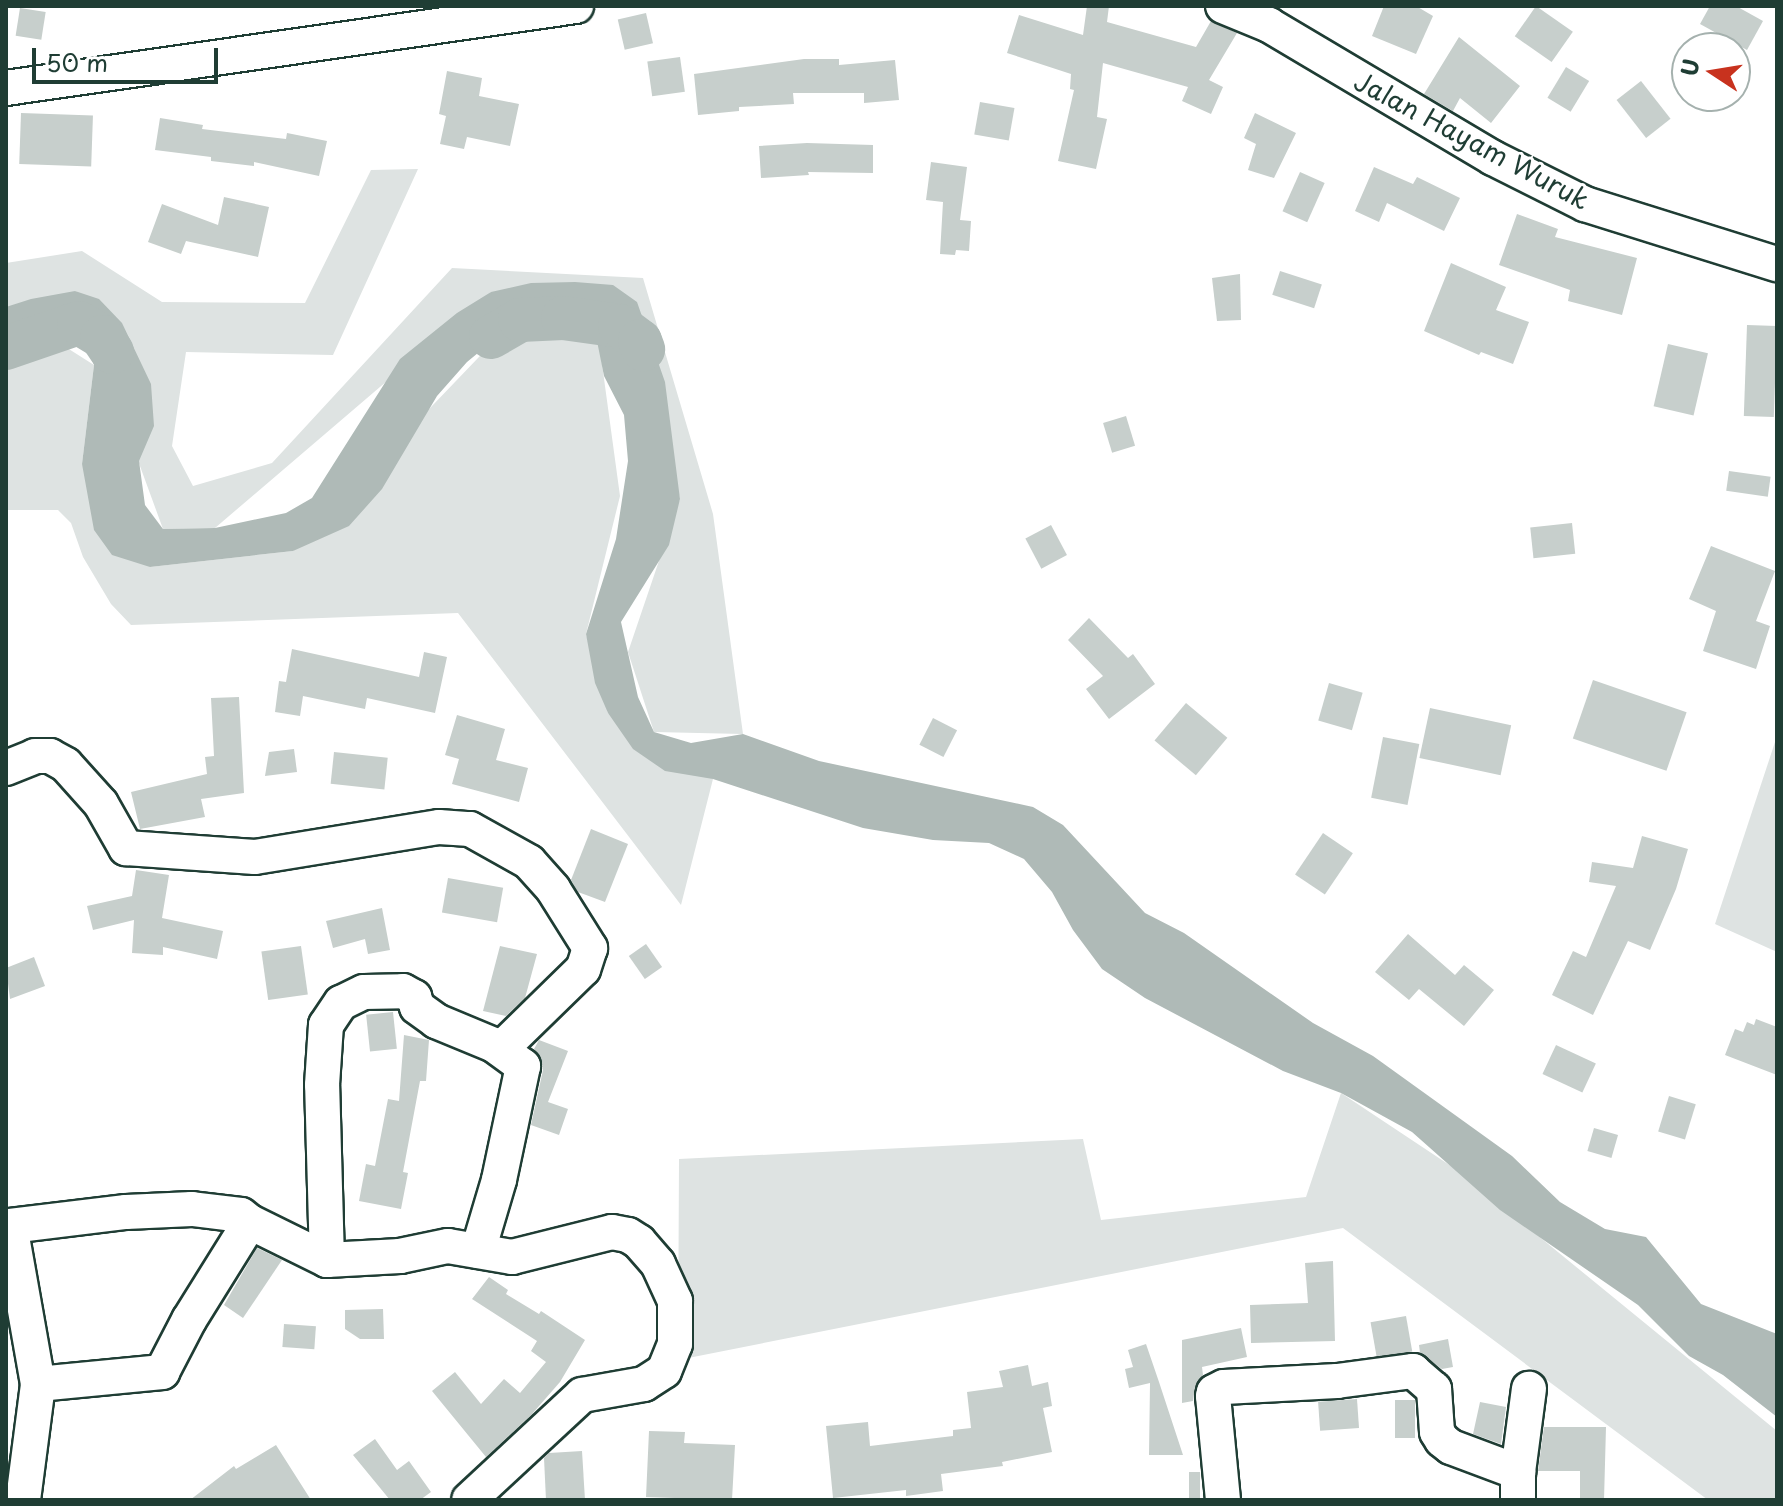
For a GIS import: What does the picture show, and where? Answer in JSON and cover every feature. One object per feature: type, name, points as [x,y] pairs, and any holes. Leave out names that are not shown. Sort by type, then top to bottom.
[{"type":"street","points":[[6,88],[576,6]]},
{"type":"street","name":"Jalan Hayam Wuruk","points":[[1223,6],[1269,25],[1493,158],[1585,204],[1777,264]]},
{"type":"street","points":[[6,768],[35,756],[50,756],[66,765],[101,804],[126,848],[158,853],[255,857],[439,827],[470,829],[529,862],[561,901],[590,948],[583,969],[501,1049]]},
{"type":"street","points":[[327,1260],[322,1085],[326,1025],[341,1003],[364,992],[403,991],[414,997],[417,1007],[436,1021],[501,1049],[523,1066],[523,1079],[478,1251]]},
{"type":"street","points":[[23,1500],[38,1384],[8,1212],[192,1209],[241,1215],[327,1260],[400,1256],[448,1246],[512,1257],[600,1235],[628,1235],[658,1264],[675,1301],[675,1344],[664,1371],[644,1384],[582,1395],[469,1500]]},
{"type":"street","points":[[38,1384],[162,1372],[189,1320],[250,1222]]},
{"type":"street","points":[[1223,1500],[1213,1396],[1214,1392],[1224,1387],[1337,1381],[1413,1371],[1434,1389],[1437,1432],[1442,1440],[1518,1486],[1529,1389]]},
{"type":"shaded area","points":[[418,169],[333,355],[186,352],[172,446],[193,486],[272,463],[452,268],[643,278],[713,514],[743,734],[654,732],[628,652],[680,499],[636,302],[491,292],[215,528],[163,529],[76,291],[6,316],[6,263],[82,251],[162,302],[305,303],[371,170]]},
{"type":"shaded area","points":[[531,283],[613,285],[637,302],[665,382],[680,499],[669,545],[621,622],[638,697],[654,732],[691,743],[743,734],[819,761],[1033,807],[1063,825],[1145,913],[1184,933],[1313,1023],[1373,1056],[1512,1156],[1560,1202],[1605,1229],[1646,1237],[1701,1304],[1777,1334],[1777,1417],[1723,1375],[1689,1356],[1638,1305],[1500,1210],[1412,1132],[1341,1093],[1283,1071],[1145,998],[1102,969],[1073,930],[1052,892],[1024,859],[989,843],[933,840],[863,828],[713,779],[665,771],[633,749],[608,713],[595,683],[586,634],[616,539],[628,461],[624,415],[604,376],[592,316],[577,312],[501,334],[467,362],[437,396],[382,489],[349,526],[293,551],[150,567],[112,555],[94,530],[82,464],[94,365],[88,339],[63,324],[6,348],[6,307],[75,291],[99,299],[122,323],[151,384],[154,426],[139,461],[145,505],[163,529],[215,528],[286,513],[312,498],[400,359],[457,313],[491,292]]},
{"type":"shaded area","points":[[42,332],[94,365],[82,464],[150,567],[293,551],[501,334],[599,342],[620,496],[586,634],[608,713],[713,779],[681,905],[458,613],[131,625],[111,604],[83,557],[71,523],[58,510],[6,510],[6,348]]},
{"type":"shaded area","points":[[1777,736],[1777,952],[1715,924]]},
{"type":"shaded area","points":[[1341,1093],[1460,1172],[1777,1431],[1777,1500],[1708,1500],[1343,1228],[678,1360],[679,1159],[1083,1139],[1101,1220],[1306,1197]]},
{"type":"building","points":[[1087,6],[1109,6],[1107,22],[1196,47],[1211,21],[1237,33],[1209,80],[1223,87],[1211,114],[1182,101],[1188,87],[1103,63],[1097,117],[1107,119],[1096,169],[1058,161],[1074,90],[1070,89],[1071,74],[1007,53],[1019,15],[1083,35]]},
{"type":"building","points":[[1384,6],[1416,6],[1433,16],[1416,54],[1372,36]]},
{"type":"building","points":[[1536,6],[1573,32],[1552,62],[1515,36]]},
{"type":"building","points":[[1710,6],[1736,6],[1763,21],[1751,43],[1751,32],[1714,32],[1700,24]]},
{"type":"building","points":[[20,8],[46,12],[41,40],[16,36]]},
{"type":"building","points":[[646,13],[653,43],[625,50],[618,20]]},
{"type":"building","points":[[1459,37],[1520,86],[1491,123],[1460,98],[1453,111],[1424,94]]},
{"type":"building","points":[[680,57],[685,92],[652,96],[647,62]]},
{"type":"building","points":[[804,59],[839,59],[839,65],[895,60],[899,100],[864,103],[864,93],[793,93],[794,104],[739,107],[739,111],[698,115],[694,74]]},
{"type":"building","points":[[1566,67],[1589,81],[1571,112],[1547,98]]},
{"type":"building","points":[[447,71],[482,78],[479,96],[519,104],[510,146],[467,137],[464,149],[440,144],[446,116],[439,114]]},
{"type":"building","points":[[1641,81],[1671,119],[1646,138],[1617,100]]},
{"type":"building","points":[[980,102],[1014,108],[1009,141],[974,134]]},
{"type":"building","points":[[21,113],[93,116],[91,166],[19,164]]},
{"type":"building","points":[[1255,113],[1296,133],[1274,178],[1248,170],[1256,144],[1244,138]]},
{"type":"building","points":[[160,118],[203,125],[202,129],[286,139],[287,133],[327,141],[319,176],[254,162],[254,166],[211,161],[211,157],[155,150]]},
{"type":"building","points":[[807,143],[873,145],[873,173],[808,172],[809,175],[761,178],[759,146]]},
{"type":"building","points":[[931,162],[967,167],[960,220],[971,221],[969,251],[956,250],[955,255],[940,254],[943,202],[926,200]]},
{"type":"building","points":[[1374,167],[1413,184],[1417,177],[1460,198],[1444,231],[1387,203],[1379,222],[1355,211]]},
{"type":"building","points":[[1300,172],[1325,183],[1307,222],[1283,211]]},
{"type":"building","points":[[224,197],[269,207],[258,257],[186,241],[181,254],[148,242],[162,204],[218,225]]},
{"type":"building","points":[[1517,214],[1558,229],[1555,237],[1637,258],[1622,315],[1568,301],[1570,290],[1499,265]]},
{"type":"building","points":[[1451,263],[1506,287],[1496,310],[1529,322],[1513,364],[1481,352],[1479,355],[1424,331]]},
{"type":"building","points":[[1280,271],[1322,285],[1314,308],[1272,295]]},
{"type":"building","points":[[1240,274],[1241,320],[1217,321],[1212,278]]},
{"type":"building","points":[[1747,325],[1777,326],[1774,417],[1744,416]]},
{"type":"building","points":[[1668,344],[1708,353],[1694,416],[1654,406]]},
{"type":"building","points":[[1126,416],[1135,446],[1112,453],[1103,423]]},
{"type":"building","points":[[1729,471],[1771,477],[1768,497],[1726,491]]},
{"type":"building","points":[[1572,523],[1575,554],[1533,558],[1530,527]]},
{"type":"building","points":[[1051,525],[1067,555],[1041,569],[1025,539]]},
{"type":"building","points":[[1711,546],[1775,571],[1756,621],[1770,626],[1756,669],[1703,651],[1716,611],[1689,599]]},
{"type":"building","points":[[1089,618],[1128,658],[1133,654],[1155,684],[1109,719],[1086,689],[1103,676],[1068,640]]},
{"type":"building","points":[[292,649],[419,677],[424,652],[447,657],[435,713],[367,698],[365,709],[303,696],[300,716],[275,712],[279,681],[286,682]]},
{"type":"building","points":[[1593,680],[1687,712],[1666,771],[1573,739]]},
{"type":"building","points":[[1329,683],[1363,693],[1352,730],[1318,720]]},
{"type":"building","points":[[239,697],[244,793],[201,799],[205,817],[140,829],[131,792],[207,774],[205,757],[214,756],[211,698]]},
{"type":"building","points":[[1186,703],[1227,738],[1196,775],[1155,741]]},
{"type":"building","points":[[1430,708],[1511,725],[1501,775],[1419,758]]},
{"type":"building","points":[[457,715],[505,729],[496,760],[528,768],[519,802],[452,784],[459,759],[445,755]]},
{"type":"building","points":[[933,718],[957,730],[943,757],[919,745]]},
{"type":"building","points":[[1383,737],[1419,744],[1407,805],[1371,798]]},
{"type":"building","points":[[294,749],[297,772],[265,776],[269,752]]},
{"type":"building","points":[[334,752],[388,758],[384,789],[331,784]]},
{"type":"building","points":[[591,829],[628,844],[605,902],[578,892],[571,880]]},
{"type":"building","points":[[1323,833],[1353,853],[1325,895],[1295,874]]},
{"type":"building","points":[[1642,836],[1688,849],[1676,889],[1650,950],[1628,941],[1593,1015],[1552,995],[1573,951],[1586,957],[1616,886],[1589,882],[1592,862],[1633,868]]},
{"type":"building","points":[[136,870],[169,875],[162,918],[223,931],[217,959],[163,947],[163,955],[132,953],[134,920],[93,930],[87,906],[132,896]]},
{"type":"building","points":[[448,878],[503,888],[497,922],[442,912]]},
{"type":"building","points":[[382,908],[390,950],[368,954],[365,939],[333,948],[326,921]]},
{"type":"building","points":[[1408,934],[1455,975],[1464,965],[1494,990],[1464,1026],[1419,989],[1409,1000],[1375,972]]},
{"type":"building","points":[[646,944],[662,967],[645,979],[629,956]]},
{"type":"building","points":[[301,946],[308,995],[268,1000],[261,952]]},
{"type":"building","points":[[500,946],[537,954],[525,998],[506,1016],[483,1011]]},
{"type":"building","points":[[34,957],[45,986],[10,999],[6,968]]},
{"type":"building","points":[[393,1012],[397,1049],[370,1052],[366,1015]]},
{"type":"building","points":[[1756,1019],[1777,1027],[1777,1075],[1725,1055],[1735,1029],[1743,1032],[1747,1022],[1754,1025]]},
{"type":"building","points":[[404,1035],[429,1040],[426,1081],[420,1081],[403,1172],[408,1173],[401,1209],[359,1201],[366,1164],[375,1166],[388,1099],[399,1101]]},
{"type":"building","points":[[539,1040],[568,1051],[548,1102],[568,1109],[559,1135],[531,1125],[543,1070],[541,1058],[534,1049]]},
{"type":"building","points":[[1556,1045],[1596,1064],[1582,1093],[1542,1074]]},
{"type":"building","points":[[1669,1096],[1696,1104],[1685,1140],[1658,1131]]},
{"type":"building","points":[[1594,1128],[1618,1135],[1611,1158],[1587,1151]]},
{"type":"building","points":[[257,1248],[282,1260],[243,1318],[224,1305]]},
{"type":"building","points":[[1333,1261],[1335,1341],[1251,1343],[1250,1305],[1308,1303],[1305,1263]]},
{"type":"building","points":[[489,1277],[508,1290],[506,1294],[539,1314],[541,1311],[585,1340],[560,1382],[532,1414],[486,1457],[432,1391],[455,1372],[481,1404],[504,1379],[520,1393],[546,1362],[531,1351],[537,1341],[472,1299]]},
{"type":"building","points":[[383,1309],[384,1339],[360,1339],[345,1329],[345,1310]]},
{"type":"building","points":[[1406,1316],[1412,1351],[1377,1358],[1371,1322]]},
{"type":"building","points":[[284,1324],[316,1326],[314,1349],[282,1347]]},
{"type":"building","points":[[1241,1328],[1247,1357],[1202,1367],[1203,1375],[1195,1387],[1193,1401],[1182,1403],[1182,1340]]},
{"type":"building","points":[[1448,1339],[1453,1367],[1442,1369],[1420,1353],[1419,1345]]},
{"type":"building","points":[[1146,1344],[1183,1455],[1149,1455],[1150,1383],[1129,1388],[1125,1369],[1133,1367],[1128,1350]]},
{"type":"building","points":[[1028,1365],[1032,1386],[1048,1382],[1052,1406],[1043,1408],[1052,1452],[1002,1462],[1003,1466],[941,1474],[943,1491],[906,1496],[906,1490],[833,1498],[826,1426],[868,1422],[870,1446],[953,1436],[953,1430],[971,1428],[967,1392],[1003,1387],[999,1371]]},
{"type":"building","points":[[1357,1399],[1359,1428],[1320,1431],[1318,1402]]},
{"type":"building","points":[[1395,1400],[1415,1400],[1415,1438],[1395,1438]]},
{"type":"building","points":[[1480,1402],[1506,1407],[1501,1444],[1473,1434]]},
{"type":"building","points":[[1544,1427],[1606,1427],[1604,1500],[1580,1500],[1580,1471],[1538,1471]]},
{"type":"building","points":[[649,1431],[685,1432],[684,1443],[735,1445],[732,1500],[646,1497]]},
{"type":"building","points":[[375,1439],[397,1470],[409,1461],[431,1492],[420,1500],[390,1500],[353,1455]]},
{"type":"building","points":[[276,1445],[311,1500],[190,1500],[234,1466],[236,1469]]},
{"type":"building","points":[[582,1451],[585,1500],[546,1500],[544,1458],[549,1453]]},
{"type":"building","points":[[1189,1472],[1200,1472],[1200,1500],[1189,1500]]},
{"type":"waterway","points":[[491,337],[520,320],[563,318],[620,326],[640,341],[643,349]]},
{"type":"waterway","points":[[6,348],[79,323],[102,337],[112,352]]}]
